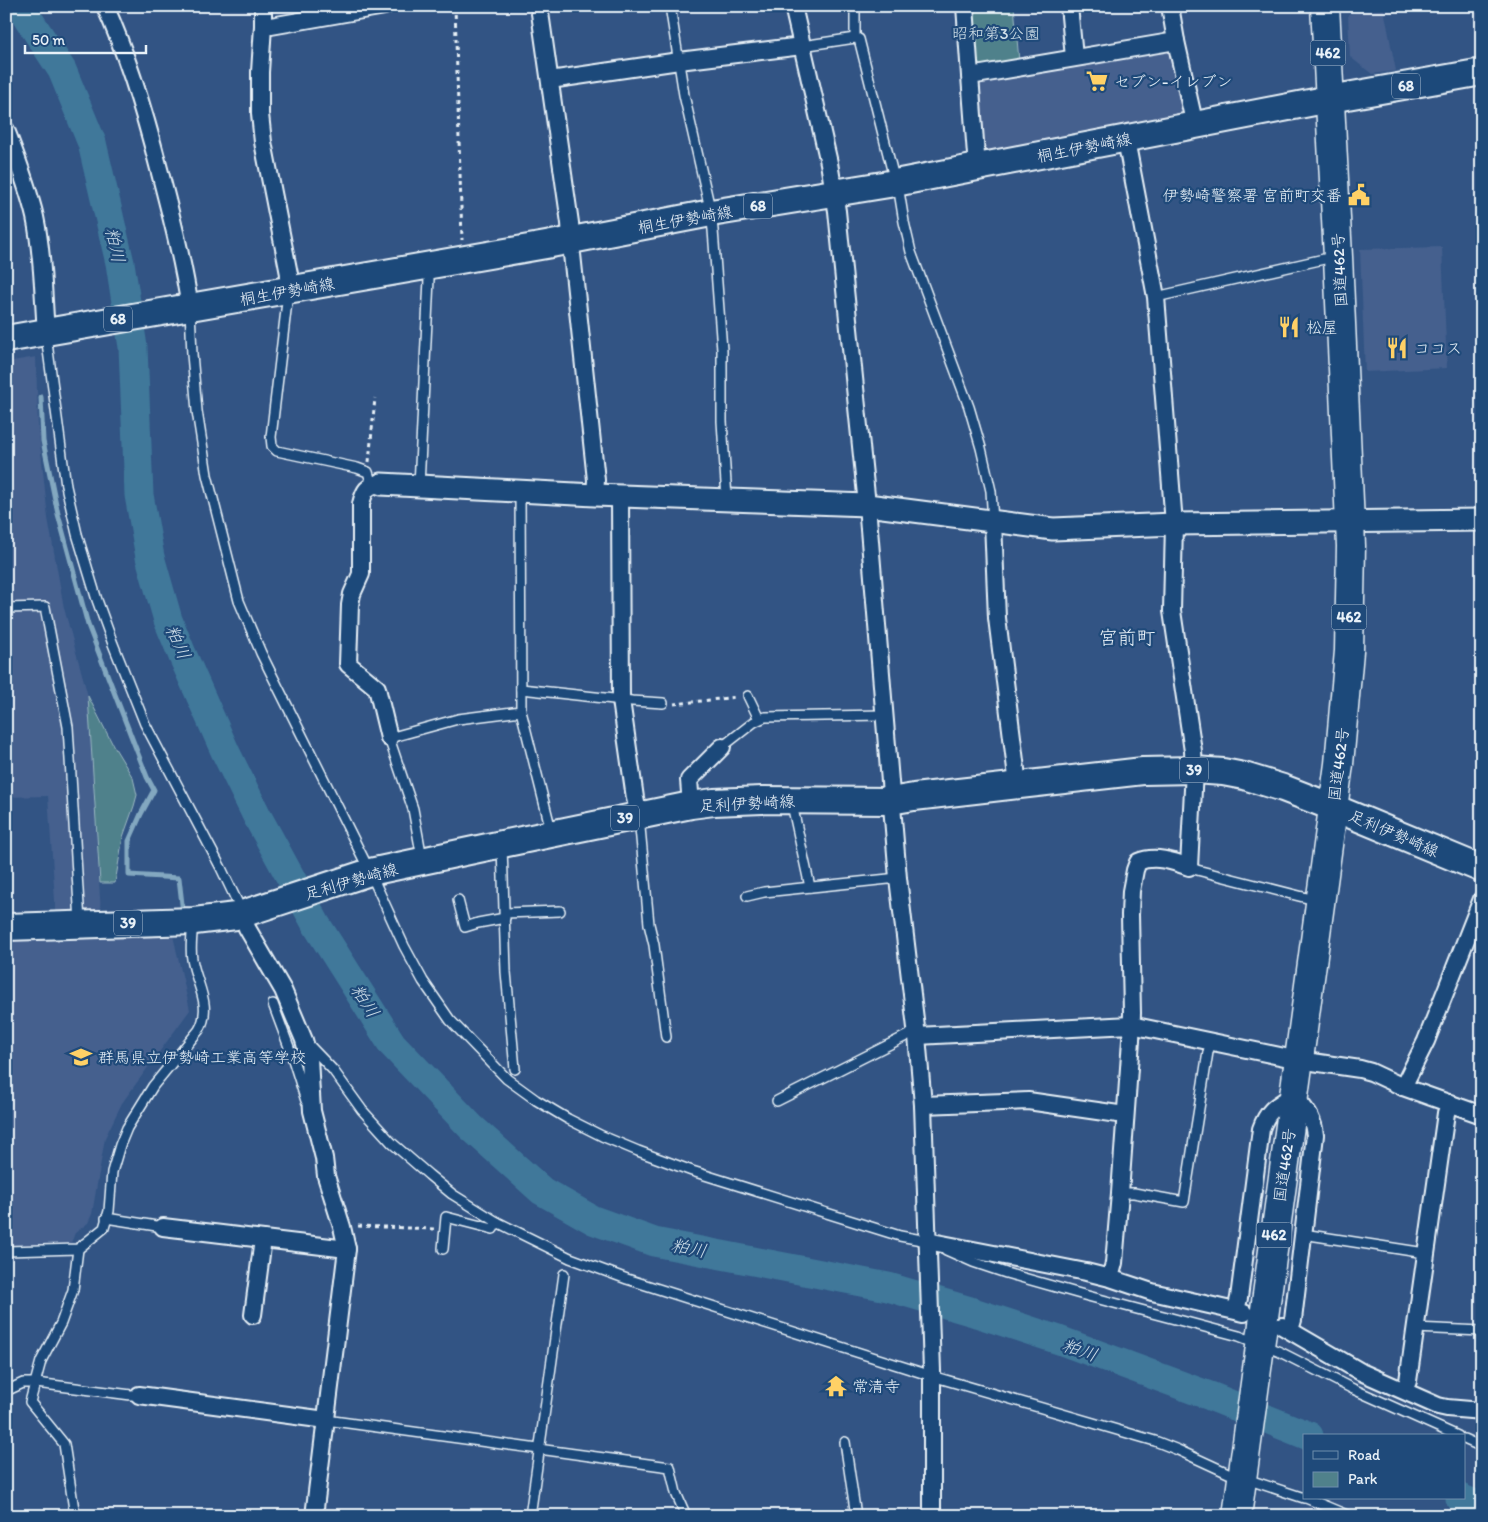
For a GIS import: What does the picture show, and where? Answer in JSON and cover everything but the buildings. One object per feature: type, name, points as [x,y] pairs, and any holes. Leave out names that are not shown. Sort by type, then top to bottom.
[{"type":"highway","name":"国道462号","points":[[1237,1516],[1339,764],[1349,652],[1350,522],[1325,6]]},
{"type":"main road","name":"桐生伊勢崎線","points":[[6,339],[288,291],[711,213],[896,183],[1330,99],[1482,72]]},
{"type":"main road","name":"足利伊勢崎線","points":[[6,927],[194,921],[226,918],[245,914],[367,873],[691,805],[740,800],[890,801],[1144,771],[1194,770],[1223,772],[1257,780],[1292,791],[1332,807],[1482,870]]},
{"type":"street","points":[[105,6],[123,48],[140,98],[156,156],[186,280],[187,308]]},
{"type":"street","points":[[263,6],[260,114],[289,274],[288,291]]},
{"type":"street","points":[[263,26],[385,6]]},
{"type":"street","points":[[539,6],[570,223],[596,480],[595,495]]},
{"type":"street","points":[[793,6],[829,163],[837,211],[867,505],[890,801],[917,1034],[923,1105],[930,1245],[932,1516]]},
{"type":"street","points":[[965,6],[977,168]]},
{"type":"street","points":[[1069,6],[1074,57]]},
{"type":"street","points":[[1170,6],[1195,126]]},
{"type":"street","points":[[970,76],[1176,41]]},
{"type":"street","points":[[550,80],[678,61],[802,46]]},
{"type":"street","points":[[6,130],[25,181],[35,219],[49,331]]},
{"type":"street","points":[[1110,1278],[1114,1262],[1132,1025],[1130,915],[1135,870],[1138,862],[1145,859],[1160,859],[1188,867],[1194,770],[1193,751],[1172,611],[1174,524],[1156,297],[1126,140]]},
{"type":"street","points":[[389,738],[377,688],[348,664],[350,605],[360,574],[361,504],[363,495],[374,480],[419,486],[595,495],[867,505],[1052,529],[1174,524],[1482,520]]},
{"type":"street","points":[[620,496],[621,700],[639,815]]},
{"type":"street","points":[[993,522],[997,618],[1018,785]]},
{"type":"street","points":[[691,805],[689,780],[722,747]]},
{"type":"street","points":[[1403,1087],[1426,1042],[1482,899]]},
{"type":"street","points":[[245,914],[247,928],[283,990],[304,1040],[309,1058],[312,1112],[324,1158],[326,1176],[342,1227],[346,1249],[314,1516]]},
{"type":"street","points":[[917,1034],[1132,1025],[1299,1060],[1360,1069],[1403,1087],[1482,1115]]},
{"type":"street","points":[[930,1245],[1110,1278],[1152,1292],[1240,1311],[1239,1298],[1261,1129],[1265,1117],[1273,1108],[1294,1095],[1314,1123],[1315,1135],[1293,1320],[1286,1328],[1361,1372],[1438,1406],[1482,1411]]},
{"type":"street","points":[[923,1105],[1028,1102],[1125,1115]]},
{"type":"street","points":[[1404,1390],[1408,1381],[1446,1113],[1450,1103]]},
{"type":"street","points":[[163,1227],[346,1249]]},
{"type":"street","points":[[253,1315],[264,1239]]},
{"type":"street","points":[[139,1395],[326,1420]]},
{"type":"lane","points":[[670,6],[684,95],[711,213],[722,350],[722,421],[727,499]]},
{"type":"lane","points":[[855,6],[855,38]]},
{"type":"lane","points":[[802,46],[859,39],[896,183],[911,252],[968,407],[981,448],[992,492],[993,522]]},
{"type":"lane","points":[[1156,297],[1338,257]]},
{"type":"lane","points":[[419,486],[429,279],[427,266]]},
{"type":"lane","points":[[288,291],[271,437],[272,446],[277,452],[357,468],[374,480]]},
{"type":"lane","points":[[187,308],[197,411],[208,475],[238,601],[261,653],[367,873],[423,982],[450,1020],[507,1079],[536,1100],[568,1119],[623,1145],[684,1168],[930,1245],[1006,1273],[1240,1336],[1259,1347],[1280,1352],[1353,1389],[1454,1434]]},
{"type":"lane","points":[[49,331],[66,486],[77,534],[97,600],[112,644],[145,724],[245,914]]},
{"type":"lane","points":[[520,491],[521,711],[552,833]]},
{"type":"lane","points":[[6,608],[45,607],[68,727],[81,924]]},
{"type":"lane","points":[[521,689],[663,703]]},
{"type":"lane","points":[[748,696],[759,719]]},
{"type":"lane","points":[[422,861],[413,809],[389,738],[458,718],[521,711]]},
{"type":"lane","points":[[722,747],[759,719],[772,717],[884,715]]},
{"type":"lane","points":[[793,800],[793,809],[810,887]]},
{"type":"lane","points":[[639,815],[649,924],[654,945],[666,1037]]},
{"type":"lane","points":[[502,844],[506,972],[515,1069]]},
{"type":"lane","points":[[1188,867],[1319,901]]},
{"type":"lane","points":[[747,896],[764,892],[898,878]]},
{"type":"lane","points":[[458,900],[465,927],[505,916],[560,911]]},
{"type":"lane","points":[[6,1251],[78,1249],[104,1228],[109,1211],[112,1172],[127,1128],[153,1086],[199,1030],[204,1021],[205,1005],[192,958],[194,921]]},
{"type":"lane","points":[[273,1004],[290,1047],[307,1103],[312,1112]]},
{"type":"lane","points":[[777,1101],[917,1034]]},
{"type":"lane","points":[[304,1040],[332,1070],[362,1110],[392,1143],[452,1194],[497,1222],[570,1258],[619,1276],[932,1374],[1155,1441],[1242,1476],[1303,1497]]},
{"type":"lane","points":[[1120,1192],[1184,1202],[1211,1042]]},
{"type":"lane","points":[[443,1249],[446,1217],[493,1229],[497,1222]]},
{"type":"lane","points":[[106,1218],[163,1227]]},
{"type":"lane","points":[[1303,1234],[1425,1252]]},
{"type":"lane","points":[[75,1516],[64,1444],[30,1402],[41,1361],[61,1323],[73,1290],[78,1249]]},
{"type":"lane","points":[[530,1516],[564,1274]]},
{"type":"lane","points":[[1415,1328],[1482,1331]]},
{"type":"lane","points":[[6,1391],[23,1383],[36,1383],[139,1395]]},
{"type":"lane","points":[[326,1420],[670,1467],[676,1493],[686,1516]]},
{"type":"lane","points":[[1466,1439],[1482,1447]]},
{"type":"lane","points":[[845,1442],[856,1516]]},
{"type":"lane","points":[[1310,1500],[1348,1516]]},
{"type":"path","points":[[454,6],[462,243]]},
{"type":"path","points":[[374,480],[375,398]]},
{"type":"path","points":[[663,703],[676,704],[748,696]]},
{"type":"path","points":[[342,1227],[444,1230]]},
{"type":"shaded area","points":[[1384,9],[1396,71],[1372,74],[1350,57],[1348,14]]},
{"type":"shaded area","points":[[1171,50],[1187,115],[983,153],[975,84]]},
{"type":"shaded area","points":[[1442,247],[1447,368],[1365,372],[1360,249]]},
{"type":"shaded area","points":[[36,357],[38,424],[48,518],[64,608],[88,696],[101,914],[56,916],[48,796],[6,797],[6,362]]},
{"type":"shaded area","name":"群馬県立伊勢崎工業高等学校","points":[[172,931],[190,1010],[122,1103],[105,1138],[92,1214],[88,1223],[75,1233],[71,1243],[6,1245],[6,937]]},
{"type":"green space","name":"昭和第3公園","points":[[974,6],[1014,6],[1019,61],[982,67],[976,60]]},
{"type":"green space","points":[[88,696],[113,745],[133,778],[137,795],[123,837],[115,883],[100,883]]},
{"type":"waterway","name":"粕川","points":[[20,6],[62,70],[92,143],[120,263],[133,347],[139,495],[150,557],[168,620],[225,751],[257,816],[316,924],[392,1044],[471,1127],[542,1191],[593,1220],[654,1242],[888,1287],[970,1311],[1059,1340],[1210,1396],[1304,1434]]},
{"type":"waterway","points":[[41,397],[43,441],[58,514],[88,625],[147,777],[154,790],[129,841],[129,875],[179,878],[183,913]]},
{"type":"waterway","name":"粕川","points":[[1465,1500],[1482,1507]]},
{"type":"place","name":"セブン-イレブン","points":[[1097,81]]},
{"type":"place","name":"伊勢崎警察署 宮前町交番","points":[[1359,195]]},
{"type":"place","name":"松屋","points":[[1289,327]]},
{"type":"place","name":"ココス","points":[[1397,348]]},
{"type":"place","name":"群馬県立伊勢崎工業高等学校","points":[[81,1057]]},
{"type":"place","name":"常清寺","points":[[836,1386]]},
{"type":"district","name":"宮前町","points":[[1127,637]]}]
